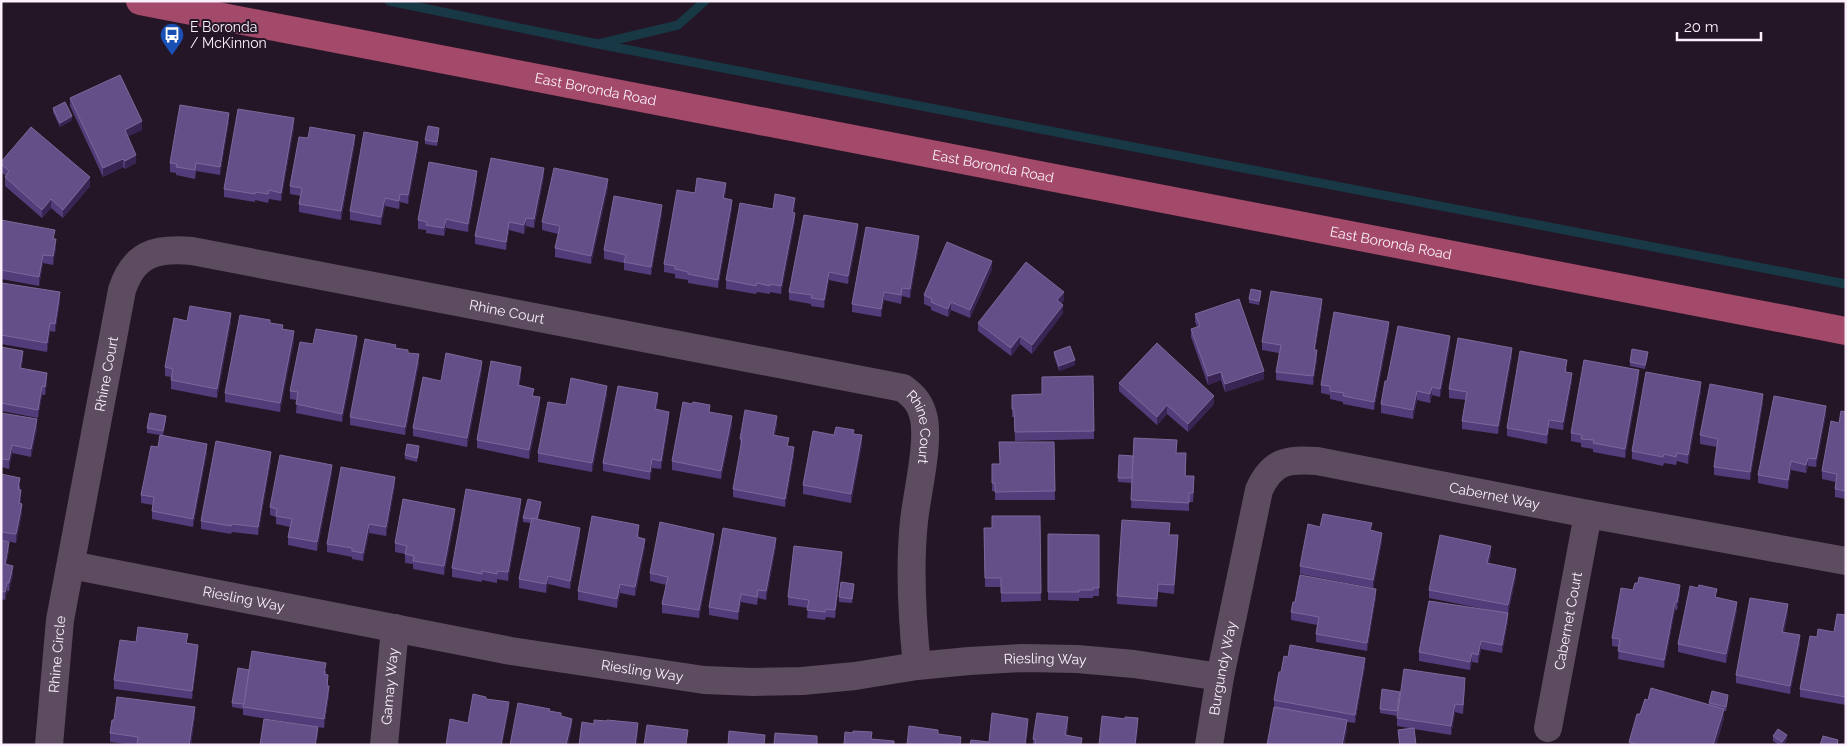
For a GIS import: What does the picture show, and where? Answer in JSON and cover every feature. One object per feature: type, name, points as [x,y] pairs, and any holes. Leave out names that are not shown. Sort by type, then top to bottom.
[{"type":"main road","name":"East Boronda Road","points":[[140,1],[1846,331]]},
{"type":"street","name":"Rhine Court","points":[[71,566],[122,290],[126,278],[143,258],[157,251],[171,249],[192,251],[903,388],[913,395],[919,403],[924,420],[925,437],[914,522],[912,557],[911,595],[917,666]]},
{"type":"street","name":"Cabernet Way","points":[[1239,592],[1259,490],[1269,472],[1277,466],[1286,461],[1299,460],[1317,461],[1588,514],[1846,561]]},
{"type":"street","name":"Cabernet Court","points":[[1548,728],[1588,514]]},
{"type":"street","name":"Riesling Way","points":[[71,566],[511,651],[704,680],[802,681],[855,676],[917,666],[1023,658],[1077,659],[1134,664],[1220,677]]},
{"type":"street","name":"Rhine Circle","points":[[49,745],[60,620],[71,566]]},
{"type":"street","name":"Burgundy Way","points":[[1209,745],[1220,677],[1239,592]]},
{"type":"street","name":"Gamay Way","points":[[384,745],[395,628]]},
{"type":"building","points":[[120,75],[142,121],[125,130],[136,155],[125,161],[123,159],[103,168],[70,98]]},
{"type":"building","points":[[65,102],[72,116],[60,123],[53,108]]},
{"type":"building","points":[[180,105],[229,113],[220,167],[196,163],[195,170],[176,167],[177,164],[170,163]]},
{"type":"building","points":[[238,109],[294,118],[281,193],[269,190],[268,194],[255,192],[255,194],[224,189]]},
{"type":"building","points":[[428,126],[439,128],[437,142],[425,140]]},
{"type":"building","points":[[31,127],[90,177],[63,210],[51,199],[42,210],[5,177],[9,171],[1,162]]},
{"type":"building","points":[[310,127],[355,135],[341,211],[299,204],[302,188],[290,186],[299,137],[308,138]]},
{"type":"building","points":[[364,132],[418,142],[408,195],[400,194],[399,201],[385,198],[381,217],[350,211]]},
{"type":"building","points":[[491,158],[544,168],[534,219],[526,218],[524,225],[509,222],[506,242],[475,236]]},
{"type":"building","points":[[429,162],[477,171],[468,224],[446,219],[444,228],[426,225],[427,222],[418,220]]},
{"type":"building","points":[[554,168],[608,179],[591,256],[555,248],[560,226],[542,222]]},
{"type":"building","points":[[697,178],[726,183],[723,198],[732,200],[718,280],[688,274],[688,272],[675,269],[675,266],[664,264],[677,190],[695,193]]},
{"type":"building","points":[[775,194],[795,198],[792,212],[795,213],[781,286],[757,283],[756,286],[726,280],[740,203],[773,209]]},
{"type":"building","points":[[614,196],[662,205],[651,267],[624,262],[626,255],[604,250]]},
{"type":"building","points":[[804,215],[858,224],[848,276],[829,272],[824,300],[811,298],[812,295],[789,292]]},
{"type":"building","points":[[1,220],[55,230],[53,239],[56,239],[53,256],[43,255],[39,277],[1,270]]},
{"type":"building","points":[[866,227],[919,236],[910,289],[902,288],[901,295],[884,292],[881,309],[852,304]]},
{"type":"building","points":[[947,242],[992,261],[970,310],[951,302],[948,309],[931,302],[932,299],[924,295]]},
{"type":"building","points":[[1026,262],[1064,292],[1057,300],[1063,305],[1032,345],[1020,336],[1011,348],[978,323]]},
{"type":"building","points":[[2,283],[60,292],[55,324],[50,323],[47,343],[1,335]]},
{"type":"building","points":[[1251,289],[1261,291],[1259,301],[1249,299]]},
{"type":"building","points":[[1271,291],[1322,299],[1314,350],[1317,350],[1313,376],[1276,372],[1281,345],[1262,342]]},
{"type":"building","points":[[1239,299],[1264,371],[1225,384],[1221,372],[1208,376],[1191,329],[1200,326],[1195,314]]},
{"type":"building","points":[[190,306],[231,313],[217,389],[171,380],[173,369],[165,367],[174,318],[187,321]]},
{"type":"building","points":[[1334,312],[1389,322],[1374,402],[1343,396],[1344,393],[1330,391],[1330,386],[1321,385]]},
{"type":"building","points":[[240,315],[270,320],[270,323],[283,325],[282,329],[294,331],[280,403],[225,393]]},
{"type":"building","points":[[1398,326],[1450,336],[1440,389],[1432,387],[1430,394],[1417,391],[1413,410],[1381,404]]},
{"type":"building","points":[[316,329],[357,336],[342,414],[296,404],[298,392],[290,391],[300,342],[313,344]]},
{"type":"building","points":[[1458,338],[1512,348],[1498,426],[1462,421],[1467,392],[1449,389]]},
{"type":"building","points":[[365,339],[396,345],[395,348],[408,350],[408,353],[419,354],[405,427],[350,417]]},
{"type":"building","points":[[1157,343],[1214,396],[1188,424],[1167,405],[1157,417],[1119,383]]},
{"type":"building","points":[[1070,346],[1075,360],[1059,366],[1054,352]]},
{"type":"building","points":[[1,347],[23,351],[20,368],[47,373],[45,387],[42,386],[38,410],[1,403]]},
{"type":"building","points":[[1632,349],[1648,352],[1645,365],[1630,362]]},
{"type":"building","points":[[1520,351],[1567,360],[1565,372],[1572,373],[1563,422],[1549,420],[1547,435],[1507,428]]},
{"type":"building","points":[[446,353],[482,361],[467,438],[413,428],[423,377],[441,381]]},
{"type":"building","points":[[1584,360],[1639,370],[1625,449],[1593,443],[1594,440],[1581,439],[1582,435],[1571,433]]},
{"type":"building","points":[[491,361],[521,367],[518,385],[534,389],[532,396],[540,397],[529,450],[477,440]]},
{"type":"building","points":[[1646,372],[1701,382],[1688,455],[1677,453],[1676,457],[1664,454],[1663,457],[1632,451]]},
{"type":"building","points":[[1093,376],[1094,431],[1015,432],[1012,395],[1042,394],[1042,377]]},
{"type":"building","points":[[571,378],[607,386],[592,463],[538,453],[548,402],[566,405]]},
{"type":"building","points":[[1710,384],[1763,394],[1750,472],[1714,467],[1718,439],[1700,435]]},
{"type":"building","points":[[618,386],[658,393],[655,409],[669,412],[661,461],[652,459],[650,472],[603,463]]},
{"type":"building","points":[[1774,396],[1826,406],[1816,459],[1808,458],[1806,465],[1791,461],[1788,480],[1758,475]]},
{"type":"building","points":[[683,402],[710,405],[709,412],[732,416],[721,471],[672,461]]},
{"type":"building","points":[[745,410],[777,416],[773,435],[789,438],[787,446],[794,447],[785,499],[733,489]]},
{"type":"building","points":[[1841,411],[1846,412],[1846,491],[1835,489],[1837,474],[1822,471],[1831,421],[1839,423]]},
{"type":"building","points":[[1,413],[37,419],[31,449],[12,445],[9,460],[2,459],[1,462]]},
{"type":"building","points":[[150,413],[166,416],[163,431],[147,428]]},
{"type":"building","points":[[836,427],[854,430],[853,434],[862,435],[851,494],[803,485],[813,431],[834,435]]},
{"type":"building","points":[[160,435],[207,444],[193,519],[152,511],[154,497],[141,495],[151,446],[158,447]]},
{"type":"building","points":[[1134,438],[1177,440],[1176,453],[1186,453],[1185,476],[1194,476],[1193,493],[1189,493],[1189,503],[1131,500]]},
{"type":"building","points":[[216,441],[271,452],[258,527],[232,524],[231,526],[201,521]]},
{"type":"building","points":[[999,442],[1054,442],[1055,491],[995,492],[995,483],[992,483],[992,464],[1000,464]]},
{"type":"building","points":[[407,444],[419,446],[417,458],[405,455]]},
{"type":"building","points":[[280,455],[332,465],[317,542],[288,537],[292,519],[276,516],[277,509],[270,507]]},
{"type":"building","points":[[1119,455],[1133,456],[1132,478],[1118,478]]},
{"type":"building","points":[[341,467],[395,477],[386,527],[369,524],[363,553],[352,551],[352,548],[327,544]]},
{"type":"building","points":[[1,474],[20,478],[18,489],[21,490],[19,503],[22,504],[16,534],[1,532]]},
{"type":"building","points":[[466,489],[521,499],[508,572],[497,571],[497,574],[482,571],[482,574],[452,568]]},
{"type":"building","points":[[403,499],[455,509],[444,566],[413,561],[414,556],[405,554],[407,546],[395,543]]},
{"type":"building","points":[[528,499],[541,502],[537,519],[523,518]]},
{"type":"building","points":[[1323,514],[1372,523],[1370,530],[1382,533],[1373,580],[1300,566],[1308,524],[1320,527]]},
{"type":"building","points":[[592,516],[639,525],[637,537],[645,539],[635,587],[620,584],[617,599],[578,591]]},
{"type":"building","points":[[992,516],[1040,516],[1041,593],[1001,593],[1001,578],[985,578],[984,528],[992,528]]},
{"type":"building","points":[[532,518],[580,528],[570,581],[548,576],[546,584],[519,579]]},
{"type":"building","points":[[1122,520],[1170,523],[1169,535],[1178,535],[1174,585],[1158,584],[1157,599],[1117,596]]},
{"type":"building","points":[[660,522],[714,534],[699,610],[662,604],[668,577],[650,573]]},
{"type":"building","points":[[723,528],[776,538],[766,591],[758,590],[757,597],[741,594],[738,612],[709,607]]},
{"type":"building","points":[[1048,534],[1099,535],[1099,588],[1079,590],[1079,592],[1048,592]]},
{"type":"building","points":[[1440,535],[1491,546],[1487,563],[1516,569],[1508,605],[1429,590]]},
{"type":"building","points":[[1,540],[9,542],[5,564],[13,566],[5,592],[1,591]]},
{"type":"building","points":[[794,546],[842,552],[835,610],[826,609],[825,612],[807,610],[809,600],[788,597]]},
{"type":"building","points":[[1300,575],[1376,589],[1367,643],[1316,634],[1319,617],[1291,612],[1293,602],[1295,602]]},
{"type":"building","points":[[1639,577],[1680,585],[1664,660],[1618,651],[1620,639],[1612,638],[1621,588],[1633,590],[1635,583],[1638,583]]},
{"type":"building","points":[[841,582],[854,584],[852,599],[839,597]]},
{"type":"building","points":[[1699,585],[1717,589],[1715,597],[1737,602],[1726,654],[1678,644],[1690,586],[1698,588]]},
{"type":"building","points":[[1750,598],[1788,604],[1782,632],[1800,635],[1790,686],[1736,675]]},
{"type":"building","points":[[1429,601],[1508,613],[1502,645],[1481,641],[1478,655],[1472,653],[1470,662],[1419,652]]},
{"type":"building","points":[[1837,614],[1846,615],[1846,697],[1800,689],[1810,636],[1817,637],[1818,629],[1834,632]]},
{"type":"building","points":[[138,627],[188,634],[186,643],[198,645],[192,691],[114,680],[120,640],[136,642]]},
{"type":"building","points":[[1290,645],[1365,658],[1355,715],[1274,700],[1279,672],[1281,672],[1284,656],[1288,657]]},
{"type":"building","points":[[252,651],[326,663],[324,674],[328,675],[327,686],[329,686],[324,719],[243,707]]},
{"type":"building","points":[[238,668],[249,670],[244,704],[232,703]]},
{"type":"building","points":[[1404,669],[1465,678],[1463,705],[1455,704],[1451,726],[1397,718]]},
{"type":"building","points":[[1651,688],[1724,709],[1713,745],[1638,745],[1629,742],[1637,714],[1640,714],[1645,699],[1648,700]]},
{"type":"building","points":[[1382,689],[1400,692],[1397,711],[1380,709]]},
{"type":"building","points":[[1712,691],[1728,695],[1726,707],[1709,703]]},
{"type":"building","points":[[473,694],[486,697],[486,699],[509,702],[501,745],[446,745],[450,719],[468,723]]},
{"type":"building","points":[[117,697],[195,707],[189,745],[137,745],[138,737],[110,733]]},
{"type":"building","points":[[518,703],[550,709],[549,711],[561,713],[561,716],[572,719],[566,745],[510,745]]},
{"type":"building","points":[[1274,707],[1347,720],[1342,745],[1267,745]]},
{"type":"building","points":[[992,713],[1028,719],[1025,745],[970,745],[971,740],[989,742]]},
{"type":"building","points":[[1037,713],[1068,717],[1065,735],[1082,738],[1081,745],[1035,745],[1036,740],[1033,739]]},
{"type":"building","points":[[1102,716],[1125,719],[1125,717],[1138,718],[1135,745],[1099,745]]},
{"type":"building","points":[[264,719],[318,727],[315,745],[260,745]]},
{"type":"building","points":[[594,720],[638,723],[635,745],[579,745],[582,722],[594,724]]},
{"type":"building","points":[[647,725],[688,730],[686,744],[688,745],[644,745]]},
{"type":"building","points":[[909,726],[938,730],[938,734],[961,737],[960,745],[907,745]]},
{"type":"building","points":[[1414,728],[1416,745],[1400,745],[1398,730]]},
{"type":"building","points":[[1778,729],[1787,735],[1782,742],[1773,736]]},
{"type":"building","points":[[729,731],[765,735],[764,745],[728,745]]},
{"type":"building","points":[[853,731],[872,732],[871,739],[894,741],[894,745],[844,745],[845,732],[853,733]]},
{"type":"building","points":[[775,733],[817,736],[817,745],[774,745]]},
{"type":"building","points":[[1823,736],[1838,740],[1837,745],[1820,745]]},
{"type":"waterway","points":[[389,1],[598,44],[678,25],[705,1]]},
{"type":"waterway","points":[[598,44],[1846,284]]},
{"type":"place","name":"E Boronda / McKinnon","points":[[172,56]]}]
